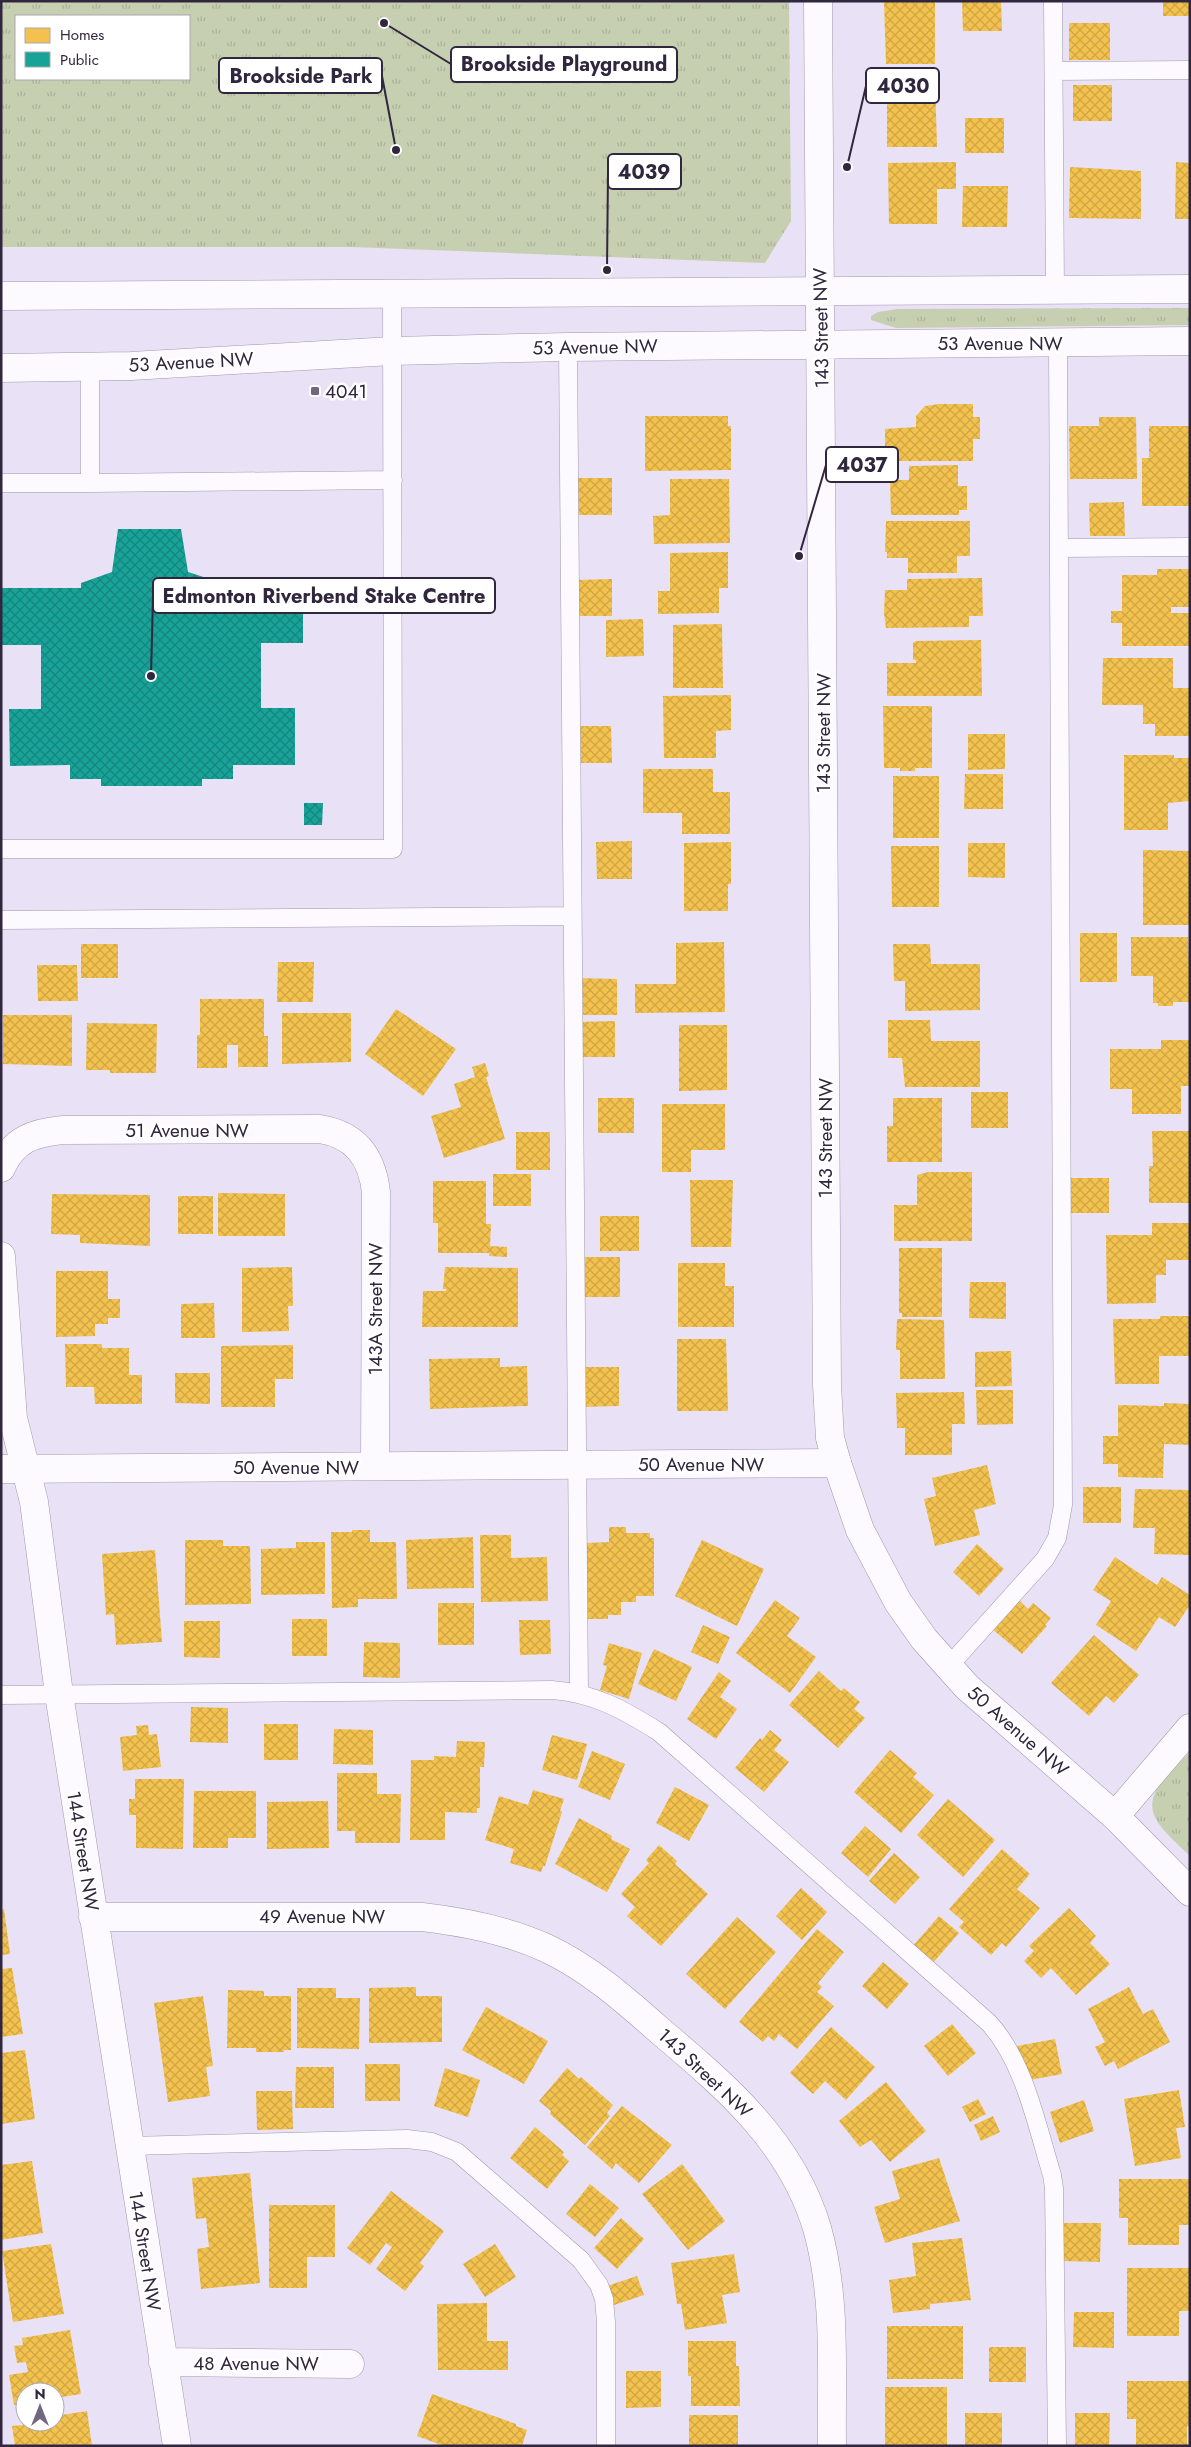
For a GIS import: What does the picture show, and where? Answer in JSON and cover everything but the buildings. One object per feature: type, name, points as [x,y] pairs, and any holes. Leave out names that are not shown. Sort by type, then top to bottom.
[{"type":"street","name":"143 Street NW","points":[[818,1],[827,1385],[830,1438],[837,1463]]},
{"type":"street","points":[[1,296],[1190,289]]},
{"type":"street","name":"53 Avenue NW","points":[[1,368],[90,366],[392,351],[568,347],[1190,341]]},
{"type":"street","name":"51 Avenue NW","points":[[4,1161],[18,1144],[32,1136],[63,1130],[320,1129],[346,1136],[357,1144],[365,1154]]},
{"type":"street","name":"143A Street NW","points":[[365,1154],[371,1167],[376,1192],[375,1466]]},
{"type":"street","name":"144 Street NW","points":[[1,1256],[13,1418],[13,1469],[34,1502],[59,1694],[176,2446]]},
{"type":"street","name":"50 Avenue NW","points":[[13,1469],[837,1463],[860,1530],[890,1588],[908,1617],[948,1667],[1114,1816],[1190,1892]]},
{"type":"street","points":[[1114,1816],[1190,1728]]},
{"type":"street","name":"49 Avenue NW","points":[[93,1917],[422,1917],[461,1921],[491,1928],[546,1948]]},
{"type":"street","name":"143 Street NW","points":[[546,1948],[581,1967],[615,1992],[725,2086],[749,2111],[789,2165],[816,2227],[825,2260],[831,2326],[832,2446]]},
{"type":"street","name":"48 Avenue NW","points":[[163,2362],[350,2364]]},
{"type":"lane","points":[[1053,1],[1055,289]]},
{"type":"lane","points":[[1054,71],[1190,70]]},
{"type":"lane","points":[[1,849],[393,849],[392,294]]},
{"type":"lane","points":[[948,1667],[1045,1559],[1057,1538],[1061,1522],[1058,342]]},
{"type":"lane","points":[[568,347],[571,916],[579,1692]]},
{"type":"lane","points":[[90,366],[90,483]]},
{"type":"lane","points":[[1,483],[393,480]]},
{"type":"lane","points":[[1059,548],[1190,548]]},
{"type":"lane","points":[[1,920],[571,916]]},
{"type":"lane","points":[[1,1695],[542,1690],[579,1692],[610,1704],[659,1732],[1000,2035],[1008,2049],[1024,2086],[1052,2175],[1055,2202],[1057,2446]]},
{"type":"lane","points":[[129,2146],[407,2139],[432,2142],[457,2152],[581,2260],[599,2285],[606,2316],[606,2446]]},
{"type":"green space","points":[[1,1],[789,1],[791,221],[765,263],[352,247],[1,247]]},
{"type":"green space","points":[[1190,308],[1190,325],[896,328],[871,320],[871,316],[878,312],[897,309]]},
{"type":"green space","points":[[1190,1752],[1190,1856],[1162,1828],[1152,1809],[1156,1791],[1161,1782]]},
{"type":"place","name":"Brookside Playground","points":[[384,23]]},
{"type":"place","name":"Brookside Park","points":[[396,150]]},
{"type":"place","name":"4030","points":[[847,167]]},
{"type":"place","name":"4039","points":[[607,270]]},
{"type":"place","name":"4041","points":[[315,391]]},
{"type":"place","name":"4037","points":[[799,556]]},
{"type":"place","name":"Edmonton Riverbend Stake Centre","points":[[151,676]]}]
